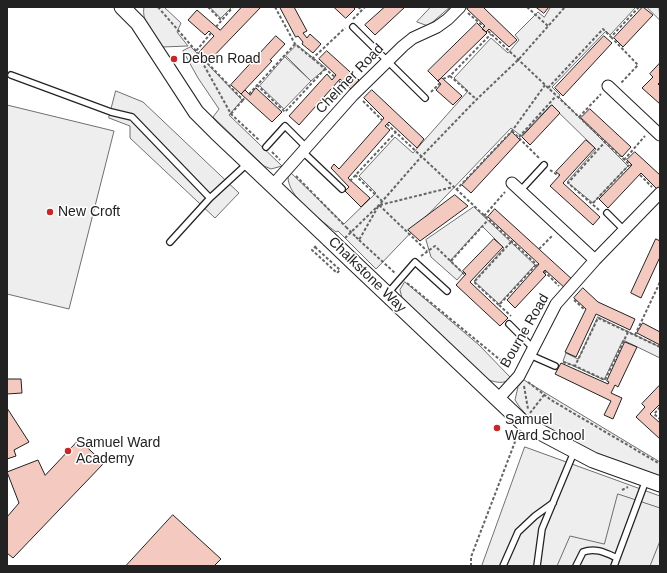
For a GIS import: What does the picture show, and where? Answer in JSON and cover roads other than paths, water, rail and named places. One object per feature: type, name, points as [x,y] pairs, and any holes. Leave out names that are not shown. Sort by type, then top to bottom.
[{"type":"street","name":"Chalkstone Way","points":[[130,9],[196,112],[248,163],[273,185],[330,243],[353,262],[522,423],[574,452],[653,482]]},
{"type":"street","name":"Chelmer Road","points":[[273,185],[355,94],[413,38],[436,27],[463,10]]},
{"type":"street","points":[[611,89],[656,131]]},
{"type":"street","points":[[516,187],[595,260]]},
{"type":"street","name":"Bourne Road","points":[[498,399],[519,376],[556,304],[595,260],[660,194]]},
{"type":"lane","points":[[353,27],[425,98]]},
{"type":"lane","points":[[11,75],[111,112],[132,118],[210,198]]},
{"type":"lane","points":[[266,147],[285,126],[342,190]]},
{"type":"lane","points":[[170,242],[210,198],[248,163]]},
{"type":"lane","points":[[516,187],[544,165]]},
{"type":"lane","points":[[607,213],[624,230]]},
{"type":"lane","points":[[386,294],[415,262],[448,291]]},
{"type":"lane","points":[[509,324],[531,351],[555,366]]},
{"type":"lane","points":[[537,566],[542,529],[574,452]]},
{"type":"lane","points":[[614,566],[653,482]]},
{"type":"lane","points":[[503,566],[518,532],[553,502]]},
{"type":"lane","points":[[576,566],[583,552],[589,550],[598,550],[617,558]]},
{"type":"place","name":"Deben Road","points":[[174,59]]},
{"type":"place","name":"New Croft","points":[[50,212]]},
{"type":"place","name":"Samuel Ward School","points":[[497,428]]},
{"type":"place","name":"Samuel Ward Academy","points":[[68,451]]}]
